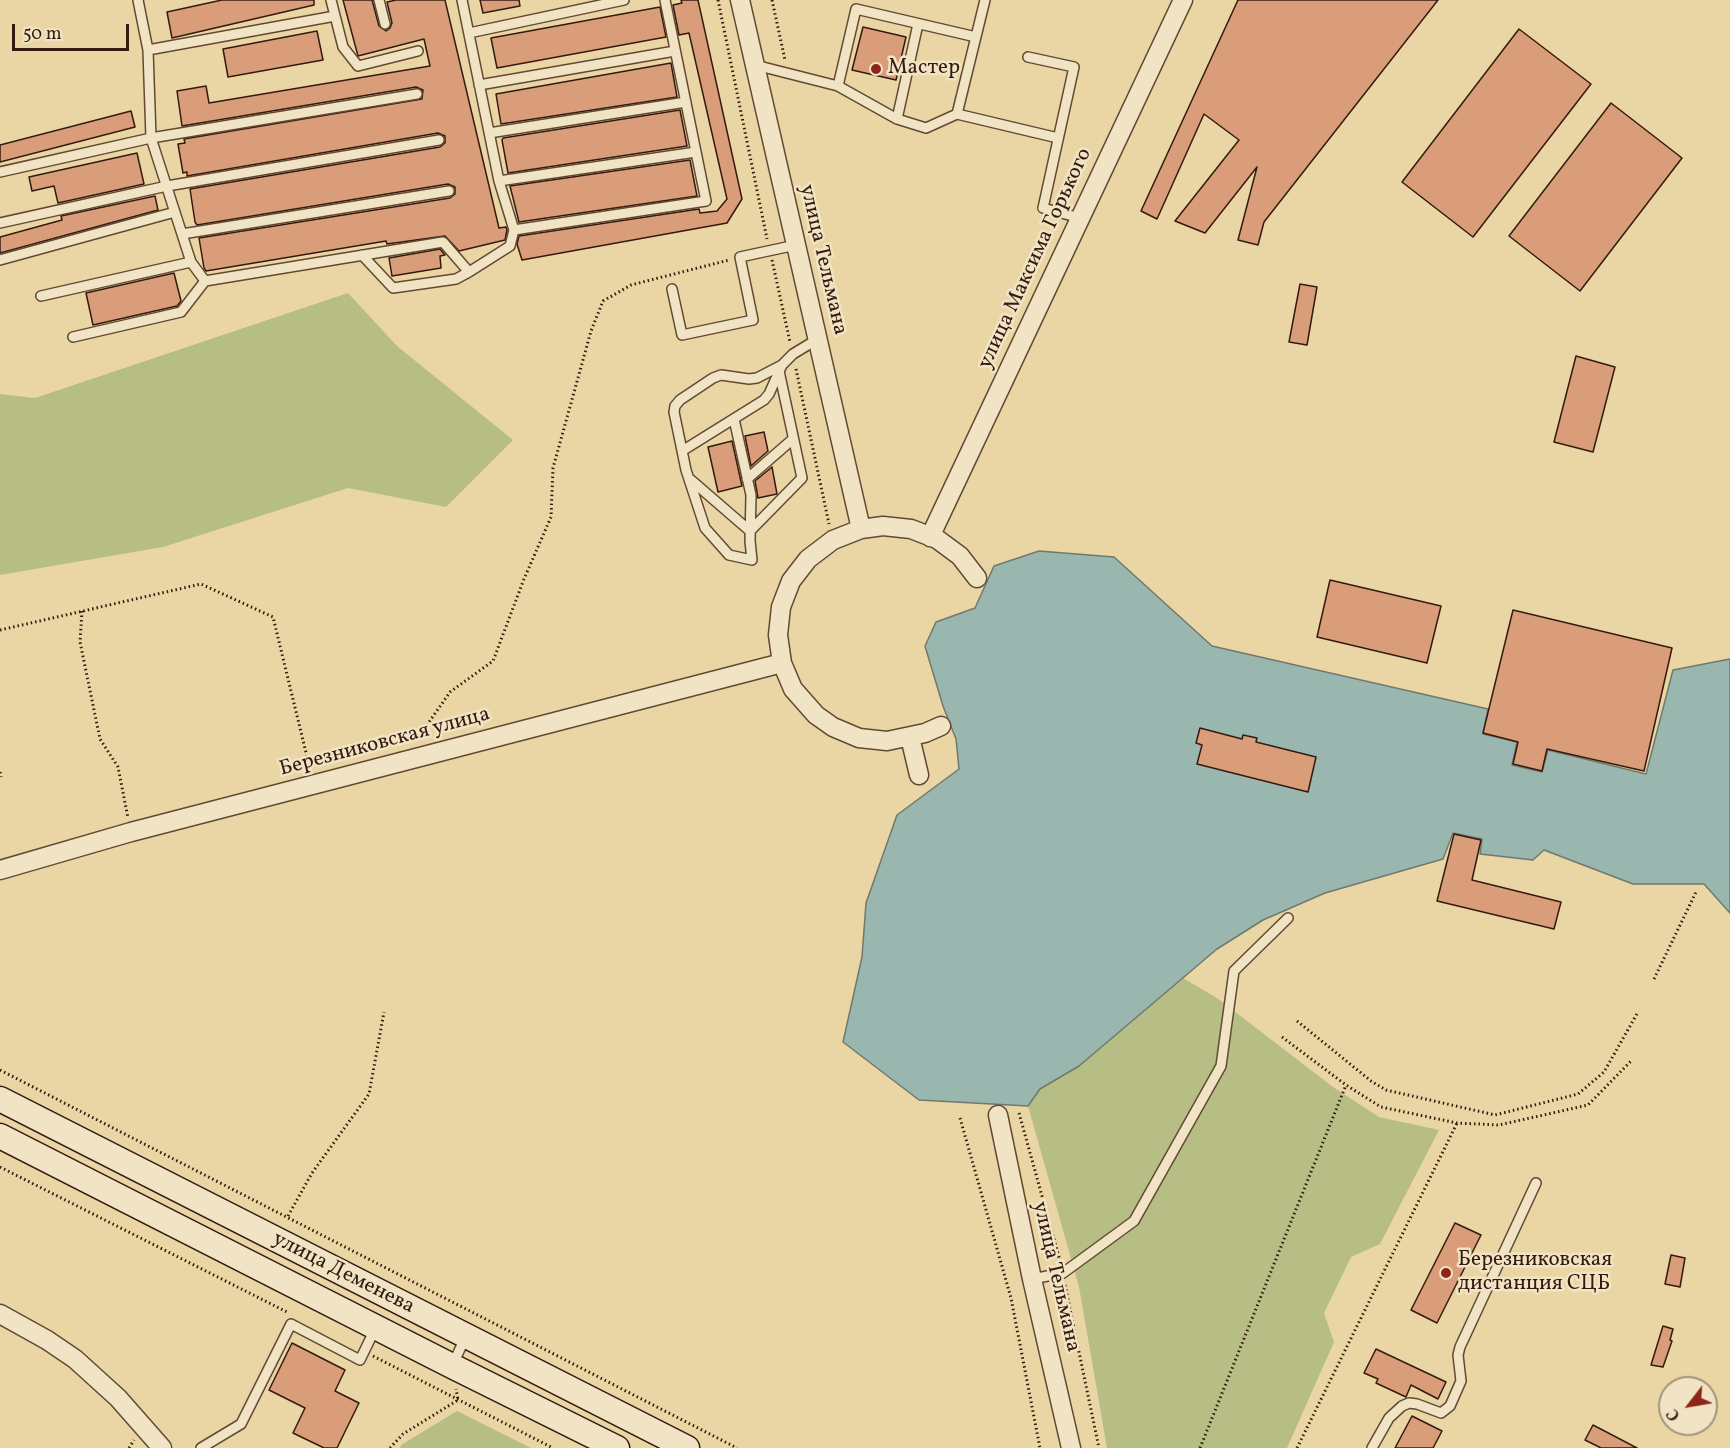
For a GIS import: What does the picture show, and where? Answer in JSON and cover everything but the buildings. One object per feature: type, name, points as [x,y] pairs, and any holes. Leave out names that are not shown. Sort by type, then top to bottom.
[{"type":"main road","name":"улица Деменева","points":[[0,1098],[687,1448]]},
{"type":"main road","name":"улица Деменева","points":[[0,1136],[617,1448]]},
{"type":"street","name":"улица Тельмана","points":[[740,0],[861,529]]},
{"type":"street","name":"улица Максима Горького","points":[[930,537],[1183,0]]},
{"type":"street","points":[[940,726],[925,733],[887,741],[859,738],[833,728],[811,711],[793,689],[782,663],[778,635],[781,607],[791,581],[808,559],[833,540],[861,529],[883,526],[911,529],[930,537],[960,556],[977,578]]},
{"type":"street","name":"Березниковская улица","points":[[0,870],[131,832],[782,663]]},
{"type":"street","points":[[910,737],[919,775]]},
{"type":"street","name":"улица Тельмана","points":[[998,1115],[1032,1279],[1071,1448]]},
{"type":"street","points":[[0,1314],[47,1340],[75,1359],[118,1398],[162,1448]]},
{"type":"lane","points":[[138,0],[148,50],[151,138],[191,262],[205,281]]},
{"type":"lane","points":[[331,0],[343,47],[358,66],[418,51]]},
{"type":"lane","points":[[379,0],[385,24]]},
{"type":"lane","points":[[362,255],[393,288],[456,279],[510,246],[514,230],[499,182],[462,0]]},
{"type":"lane","points":[[469,33],[624,0]]},
{"type":"lane","points":[[514,230],[706,201],[665,0]]},
{"type":"lane","points":[[957,114],[985,0]]},
{"type":"lane","points":[[838,86],[856,9],[976,37]]},
{"type":"lane","points":[[148,50],[335,16]]},
{"type":"lane","points":[[897,119],[918,24]]},
{"type":"lane","points":[[479,85],[675,51]]},
{"type":"lane","points":[[1028,57],[1074,67],[1043,208],[1080,218]]},
{"type":"lane","points":[[755,65],[838,86],[897,119],[926,128],[957,114],[1058,138]]},
{"type":"lane","points":[[0,172],[151,138],[417,94]]},
{"type":"lane","points":[[489,133],[686,102]]},
{"type":"lane","points":[[0,224],[167,186],[439,140]]},
{"type":"lane","points":[[499,182],[696,152]]},
{"type":"lane","points":[[182,234],[449,191]]},
{"type":"lane","points":[[0,260],[175,212]]},
{"type":"lane","points":[[73,337],[182,312],[205,281],[362,255],[443,242],[469,272]]},
{"type":"lane","points":[[672,289],[682,335],[753,320],[740,258],[796,245]]},
{"type":"lane","points":[[41,296],[191,262]]},
{"type":"lane","points":[[682,451],[765,400],[780,368],[793,354],[816,340]]},
{"type":"lane","points":[[750,531],[802,478],[780,368]]},
{"type":"lane","points":[[734,419],[751,495],[752,560],[729,555],[705,528],[689,478],[674,412],[680,400],[713,378],[721,375],[758,378],[780,368]]},
{"type":"lane","points":[[747,478],[793,439]]},
{"type":"lane","points":[[689,478],[750,531]]},
{"type":"lane","points":[[1032,1279],[1063,1273],[1134,1221],[1221,1066],[1233,971],[1287,918]]},
{"type":"lane","points":[[1372,1448],[1389,1418],[1402,1406],[1409,1403],[1417,1404],[1441,1413],[1450,1406],[1461,1381],[1458,1355],[1460,1347],[1536,1183]]},
{"type":"lane","points":[[201,1448],[242,1424],[291,1324],[360,1360],[376,1327]]},
{"type":"lane","points":[[452,1366],[466,1336]]},
{"type":"path","points":[[718,0],[833,540]]},
{"type":"path","points":[[772,0],[788,74]]},
{"type":"path","points":[[316,785],[312,765],[420,735],[450,692],[493,661],[524,579],[551,517],[553,468],[591,331],[603,301],[631,285],[740,258]]},
{"type":"path","points":[[0,630],[201,584],[273,617],[316,785]]},
{"type":"path","points":[[82,611],[80,642],[100,739],[118,767],[131,832]]},
{"type":"path","points":[[0,772],[1,777]]},
{"type":"path","points":[[1654,979],[1696,892]]},
{"type":"path","points":[[275,1239],[312,1173],[369,1094],[384,1012]]},
{"type":"path","points":[[1297,1021],[1371,1081],[1386,1090],[1495,1115],[1578,1094],[1604,1072],[1638,1012]]},
{"type":"path","points":[[1282,1037],[1346,1085],[1381,1107],[1456,1123],[1499,1125],[1588,1105],[1632,1060]]},
{"type":"path","points":[[0,1070],[737,1448]]},
{"type":"path","points":[[1200,1448],[1346,1085]]},
{"type":"path","points":[[960,1118],[1011,1298],[1041,1448]]},
{"type":"path","points":[[1297,1448],[1456,1123]]},
{"type":"path","points":[[0,1167],[292,1315]]},
{"type":"path","points":[[365,1352],[553,1448]]},
{"type":"path","points":[[452,1366],[458,1400]]},
{"type":"path","points":[[390,1448],[403,1434],[449,1403],[458,1400]]},
{"type":"green space","points":[[348,293],[397,346],[513,440],[446,507],[348,488],[163,547],[0,575],[0,394],[35,398]]},
{"type":"green space","points":[[1183,978],[1217,998],[1333,1087],[1379,1117],[1439,1130],[1380,1244],[1351,1257],[1324,1313],[1334,1342],[1287,1448],[1107,1448],[1079,1287],[1028,1106],[1040,1089],[1079,1066]]},
{"type":"green space","points":[[457,1411],[531,1448],[400,1448],[401,1445]]},
{"type":"water","points":[[1039,551],[1114,557],[1212,646],[1488,709],[1483,734],[1517,742],[1512,765],[1542,772],[1548,750],[1646,774],[1673,670],[1730,659],[1730,913],[1704,884],[1633,884],[1544,850],[1533,860],[1480,854],[1482,839],[1453,833],[1443,859],[1325,893],[1263,920],[1217,949],[1079,1066],[1040,1089],[1028,1106],[919,1100],[843,1042],[862,957],[866,903],[897,815],[959,769],[956,739],[943,706],[925,646],[936,622],[975,608],[994,566]]},
{"type":"place","name":"Мастер","points":[[876,69]]},
{"type":"place","name":"Березниковская дистанция СЦБ","points":[[1446,1273]]}]
